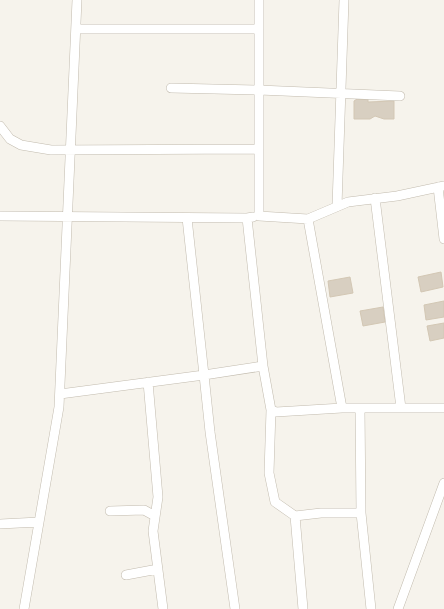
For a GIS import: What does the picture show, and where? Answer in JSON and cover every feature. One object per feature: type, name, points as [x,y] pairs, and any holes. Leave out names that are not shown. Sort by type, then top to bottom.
[{"type":"street","points":[[24,609],[59,407],[77,0]]},
{"type":"street","points":[[259,0],[259,216]]},
{"type":"street","points":[[337,206],[344,0]]},
{"type":"street","points":[[76,29],[259,29]]},
{"type":"street","points":[[171,88],[400,96]]},
{"type":"street","points":[[0,126],[10,139],[20,145],[51,150],[259,149]]},
{"type":"street","points":[[0,216],[187,218],[247,218],[259,216],[308,219],[348,202],[397,196],[441,186],[444,239]]},
{"type":"street","points":[[375,198],[402,408]]},
{"type":"street","points":[[187,218],[210,432],[234,609]]},
{"type":"street","points":[[247,218],[263,366],[271,410],[269,473],[275,502],[295,516],[321,513],[361,513]]},
{"type":"street","points":[[308,219],[342,408]]},
{"type":"street","points":[[60,394],[263,366]]},
{"type":"street","points":[[148,382],[158,497],[152,531],[163,609]]},
{"type":"street","points":[[271,410],[276,412],[342,408],[444,408]]},
{"type":"street","points":[[360,408],[361,513],[371,609]]},
{"type":"street","points":[[398,609],[444,483]]},
{"type":"street","points":[[110,511],[144,510],[155,516]]},
{"type":"street","points":[[295,516],[303,609]]},
{"type":"street","points":[[0,524],[39,522]]},
{"type":"street","points":[[126,575],[158,569]]},
{"type":"building","points":[[357,99],[368,99],[368,102],[394,101],[394,119],[384,119],[375,116],[370,119],[354,119],[354,101]]},
{"type":"building","points":[[441,272],[443,287],[421,292],[418,277]]},
{"type":"building","points":[[350,277],[353,293],[330,297],[328,281]]},
{"type":"building","points":[[444,301],[444,317],[426,320],[424,305]]},
{"type":"building","points":[[383,307],[385,322],[363,326],[360,311]]},
{"type":"building","points":[[444,323],[444,338],[430,341],[427,326]]}]
